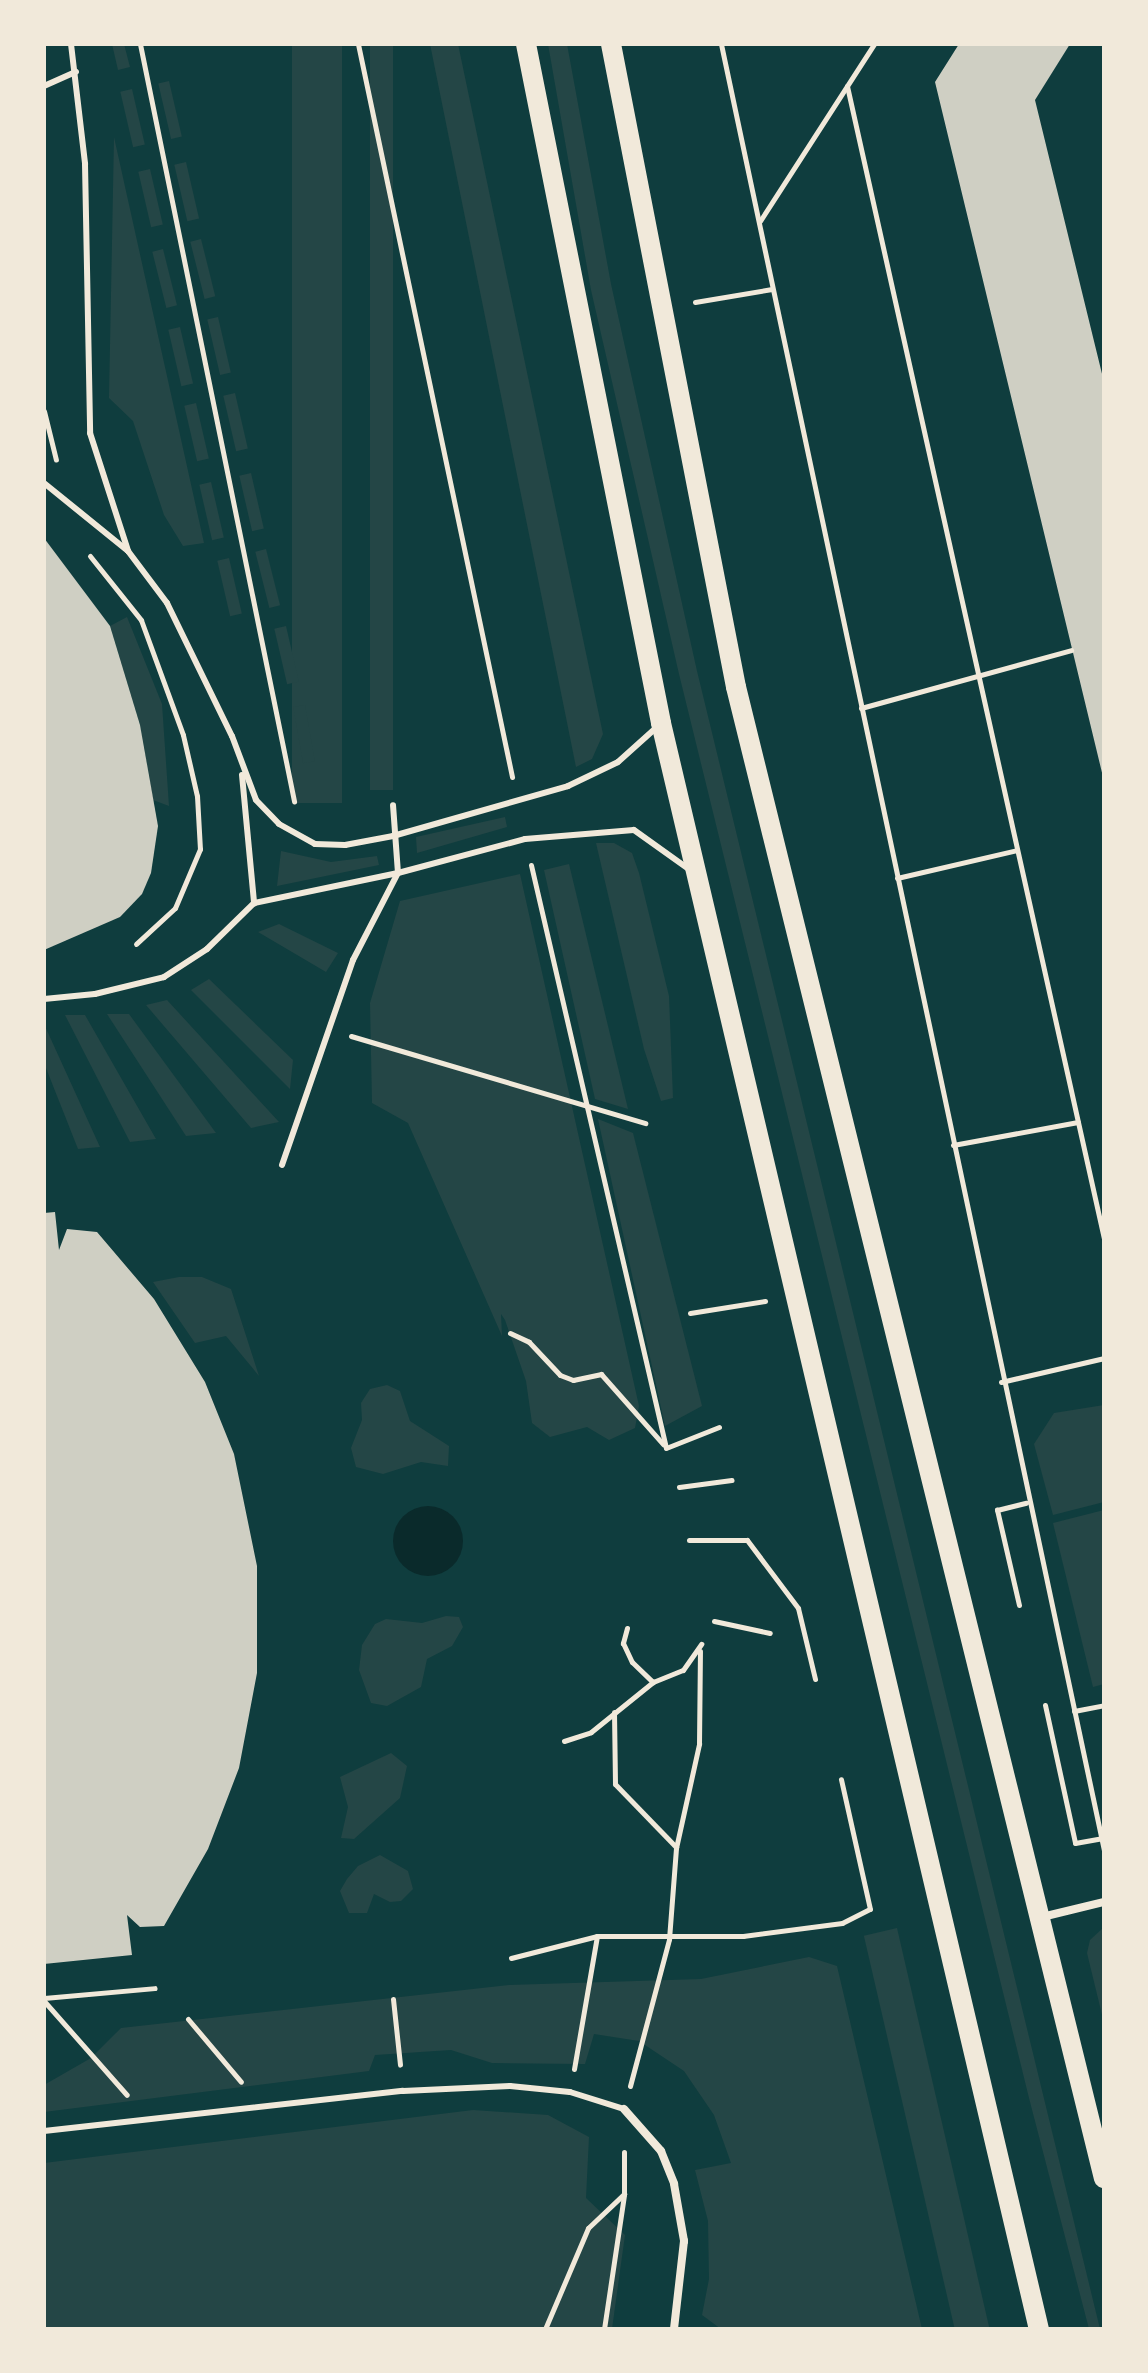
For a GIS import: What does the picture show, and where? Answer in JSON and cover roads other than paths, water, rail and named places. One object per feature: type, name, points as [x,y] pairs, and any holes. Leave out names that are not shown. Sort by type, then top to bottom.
[{"type":"main road","points":[[526,44],[661,723],[799,1296],[1039,2329]]},
{"type":"main road","points":[[611,44],[736,687],[1104,2178]]},
{"type":"street","points":[[1042,1917],[1104,1902]]},
{"type":"street","points":[[624,2109],[661,2151],[674,2184],[684,2241],[674,2329]]},
{"type":"lane","points":[[71,44],[85,164],[90,433],[128,551]]},
{"type":"lane","points":[[44,86],[76,72]]},
{"type":"lane","points":[[44,483],[128,551],[167,603],[232,736],[256,800],[279,824],[315,844],[345,845],[393,836],[516,797],[568,786],[618,762],[661,723]]},
{"type":"lane","points":[[242,767],[254,903]]},
{"type":"lane","points":[[282,1165],[353,960],[398,873],[393,805]]},
{"type":"lane","points":[[44,999],[95,994],[164,977],[207,949],[254,903],[398,873],[525,839],[634,830],[696,875]]},
{"type":"lane","points":[[44,2131],[403,2091],[510,2086],[570,2092],[624,2109]]}]
